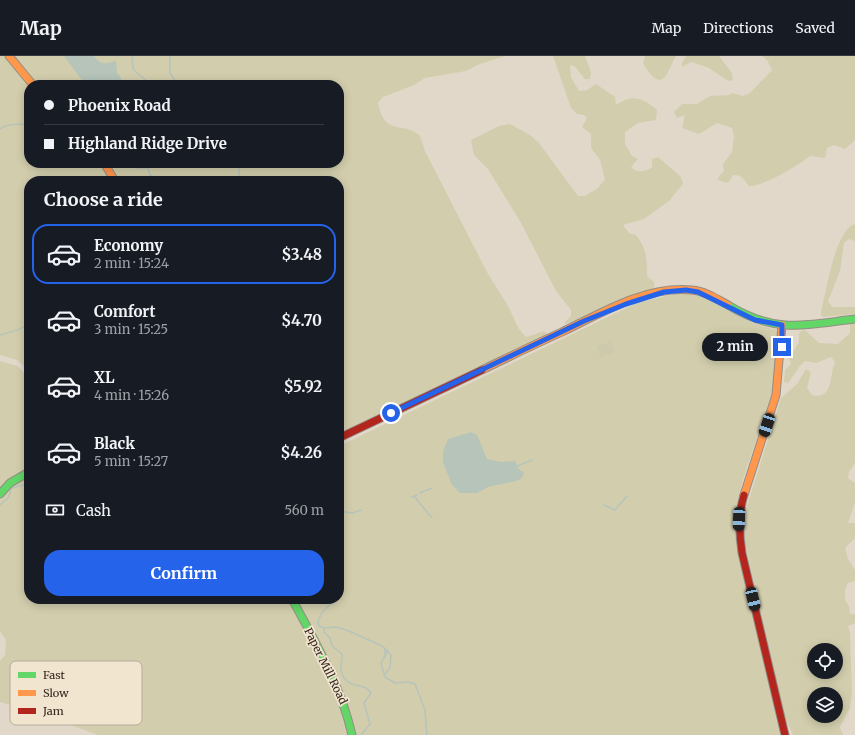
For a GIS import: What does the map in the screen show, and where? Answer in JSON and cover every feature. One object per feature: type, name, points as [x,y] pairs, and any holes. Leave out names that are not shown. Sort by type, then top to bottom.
[{"type":"street","points":[[9,56],[29,80]]},
{"type":"street","points":[[344,436],[560,332],[614,308],[651,296],[680,290],[698,292],[755,320],[782,325],[855,319]]},
{"type":"street","points":[[782,325],[776,395],[741,505],[739,533],[742,553],[785,735]]},
{"type":"street","points":[[0,494],[10,483],[24,475]]},
{"type":"street","name":"Paper Mill Road","points":[[295,604],[341,693],[352,735]]},
{"type":"shaded area","points":[[0,56],[505,56],[480,64],[466,71],[425,78],[412,86],[383,97],[378,103],[381,114],[385,121],[390,125],[414,131],[420,136],[425,151],[488,274],[507,304],[519,329],[526,337],[544,331],[547,334],[344,432],[344,176],[24,176],[24,366],[17,360],[0,355]]},
{"type":"shaded area","points":[[64,56],[94,56],[96,59],[104,63],[116,61],[117,73],[121,80],[82,80]]},
{"type":"shaded area","points":[[553,56],[585,56],[591,72],[590,79],[585,79],[575,67],[570,65],[571,77],[579,91],[587,90],[596,84],[615,97],[616,104],[628,99],[636,98],[651,105],[657,110],[656,120],[638,123],[625,132],[625,144],[632,156],[638,159],[631,167],[638,171],[647,170],[652,167],[652,159],[658,157],[681,177],[683,184],[669,201],[644,219],[623,225],[629,233],[636,235],[640,240],[646,260],[647,276],[654,282],[654,289],[627,298],[566,324],[564,323],[571,316],[571,310],[556,291],[521,223],[488,169],[474,155],[471,140],[499,126],[510,124],[530,135],[539,143],[578,196],[585,196],[598,188],[605,179],[600,160],[591,148],[591,134],[582,127],[587,118],[584,115],[577,114],[571,108]]},
{"type":"shaded area","points":[[645,56],[676,56],[666,76],[661,80],[658,80],[652,76],[643,63]]},
{"type":"shaded area","points":[[686,56],[719,56],[732,73],[733,80],[728,81],[709,68],[691,62],[682,67],[682,63]]},
{"type":"shaded area","points":[[762,56],[855,56],[855,140],[845,149],[834,145],[827,148],[825,158],[810,156],[790,170],[763,183],[749,186],[739,175],[733,175],[729,182],[726,183],[718,180],[719,176],[724,171],[723,164],[732,152],[734,136],[732,128],[717,123],[699,134],[682,128],[685,115],[677,118],[674,112],[682,104],[697,104],[710,96],[729,95],[732,93],[743,96],[750,93],[772,70],[767,60]]},
{"type":"shaded area","points":[[855,224],[855,241],[849,239],[844,243],[840,271],[828,301],[832,307],[855,307],[855,314],[823,317],[821,312],[832,263],[842,237],[848,228]]},
{"type":"shaded area","points":[[692,293],[705,297],[753,323],[777,330],[779,354],[776,377],[771,400],[746,470],[740,492],[736,515],[736,538],[780,735],[98,735],[71,725],[142,725],[142,661],[10,661],[10,705],[0,702],[0,661],[5,655],[6,640],[0,631],[0,361],[17,366],[24,372],[24,604],[344,604],[344,444],[637,303],[674,294]]},
{"type":"shaded area","points":[[855,322],[855,463],[849,472],[848,478],[855,483],[855,503],[848,523],[855,523],[855,538],[845,548],[848,559],[855,570],[855,581],[848,583],[845,590],[845,600],[849,606],[850,614],[855,614],[855,623],[848,626],[850,633],[852,694],[850,708],[843,721],[843,687],[807,687],[807,723],[842,723],[840,727],[843,735],[793,735],[785,717],[745,543],[747,506],[781,398],[797,384],[806,369],[811,372],[807,388],[812,395],[819,396],[824,394],[830,385],[835,362],[831,357],[816,363],[805,361],[788,383],[784,382],[785,370],[791,364],[789,359],[799,342],[799,334],[801,331],[805,330],[819,343],[838,344],[850,333],[850,324]]},
{"type":"shaded area","points":[[611,342],[615,352],[600,357],[597,346]]},
{"type":"shaded area","points":[[471,432],[477,435],[487,459],[501,462],[515,461],[518,468],[524,473],[522,478],[516,481],[488,487],[477,493],[460,493],[452,485],[443,462],[443,452],[448,439]]},
{"type":"waterway","points":[[132,56],[133,69],[145,80]]},
{"type":"waterway","points":[[170,56],[170,73],[175,80]]},
{"type":"waterway","points":[[0,129],[10,125],[24,124]]},
{"type":"waterway","points":[[138,168],[148,168]]},
{"type":"waterway","points":[[148,168],[150,175],[152,176]]},
{"type":"waterway","points":[[239,168],[239,176]]},
{"type":"waterway","points":[[0,335],[24,327]]},
{"type":"waterway","points":[[517,466],[532,460]]},
{"type":"waterway","points":[[0,505],[8,498],[12,488],[24,484]]},
{"type":"waterway","points":[[420,493],[432,488]]},
{"type":"waterway","points":[[412,497],[417,495]]},
{"type":"waterway","points":[[414,496],[432,518]]},
{"type":"waterway","points":[[604,505],[615,510],[627,496]]},
{"type":"waterway","points":[[344,512],[352,513],[361,510]]},
{"type":"waterway","points":[[331,604],[323,611],[318,621],[319,626],[324,628],[336,627],[349,631],[382,646],[391,655],[390,668],[385,674]]},
{"type":"waterway","points":[[324,628],[324,632],[330,638],[332,646],[342,654],[341,670],[343,677],[351,684],[364,687],[371,693],[364,703],[370,724],[361,735]]},
{"type":"waterway","points":[[385,648],[385,658]]},
{"type":"waterway","points":[[388,650],[381,663],[385,677],[395,683],[408,682],[415,684],[425,710],[427,735]]},
{"type":"traffic: fast","points":[[728,305],[745,314],[775,324],[805,325],[855,319]]},
{"type":"traffic: fast","points":[[0,494],[10,483],[24,475]]},
{"type":"traffic: fast","points":[[295,604],[319,648],[335,682],[352,735]]},
{"type":"traffic: slow","points":[[9,56],[29,80]]},
{"type":"traffic: slow","points":[[107,168],[112,176]]},
{"type":"traffic: slow","points":[[482,370],[608,309],[641,296],[658,292],[692,290],[706,294],[728,305]]},
{"type":"traffic: slow","points":[[744,495],[776,395],[782,325]]},
{"type":"traffic: jam","points":[[344,436],[482,370]]},
{"type":"traffic: jam","points":[[744,495],[740,524],[742,553],[785,735]]},
{"type":"route","points":[[391,413],[584,321],[614,308],[664,292],[692,290],[709,296],[755,320],[769,324],[782,325],[782,347]]}]
